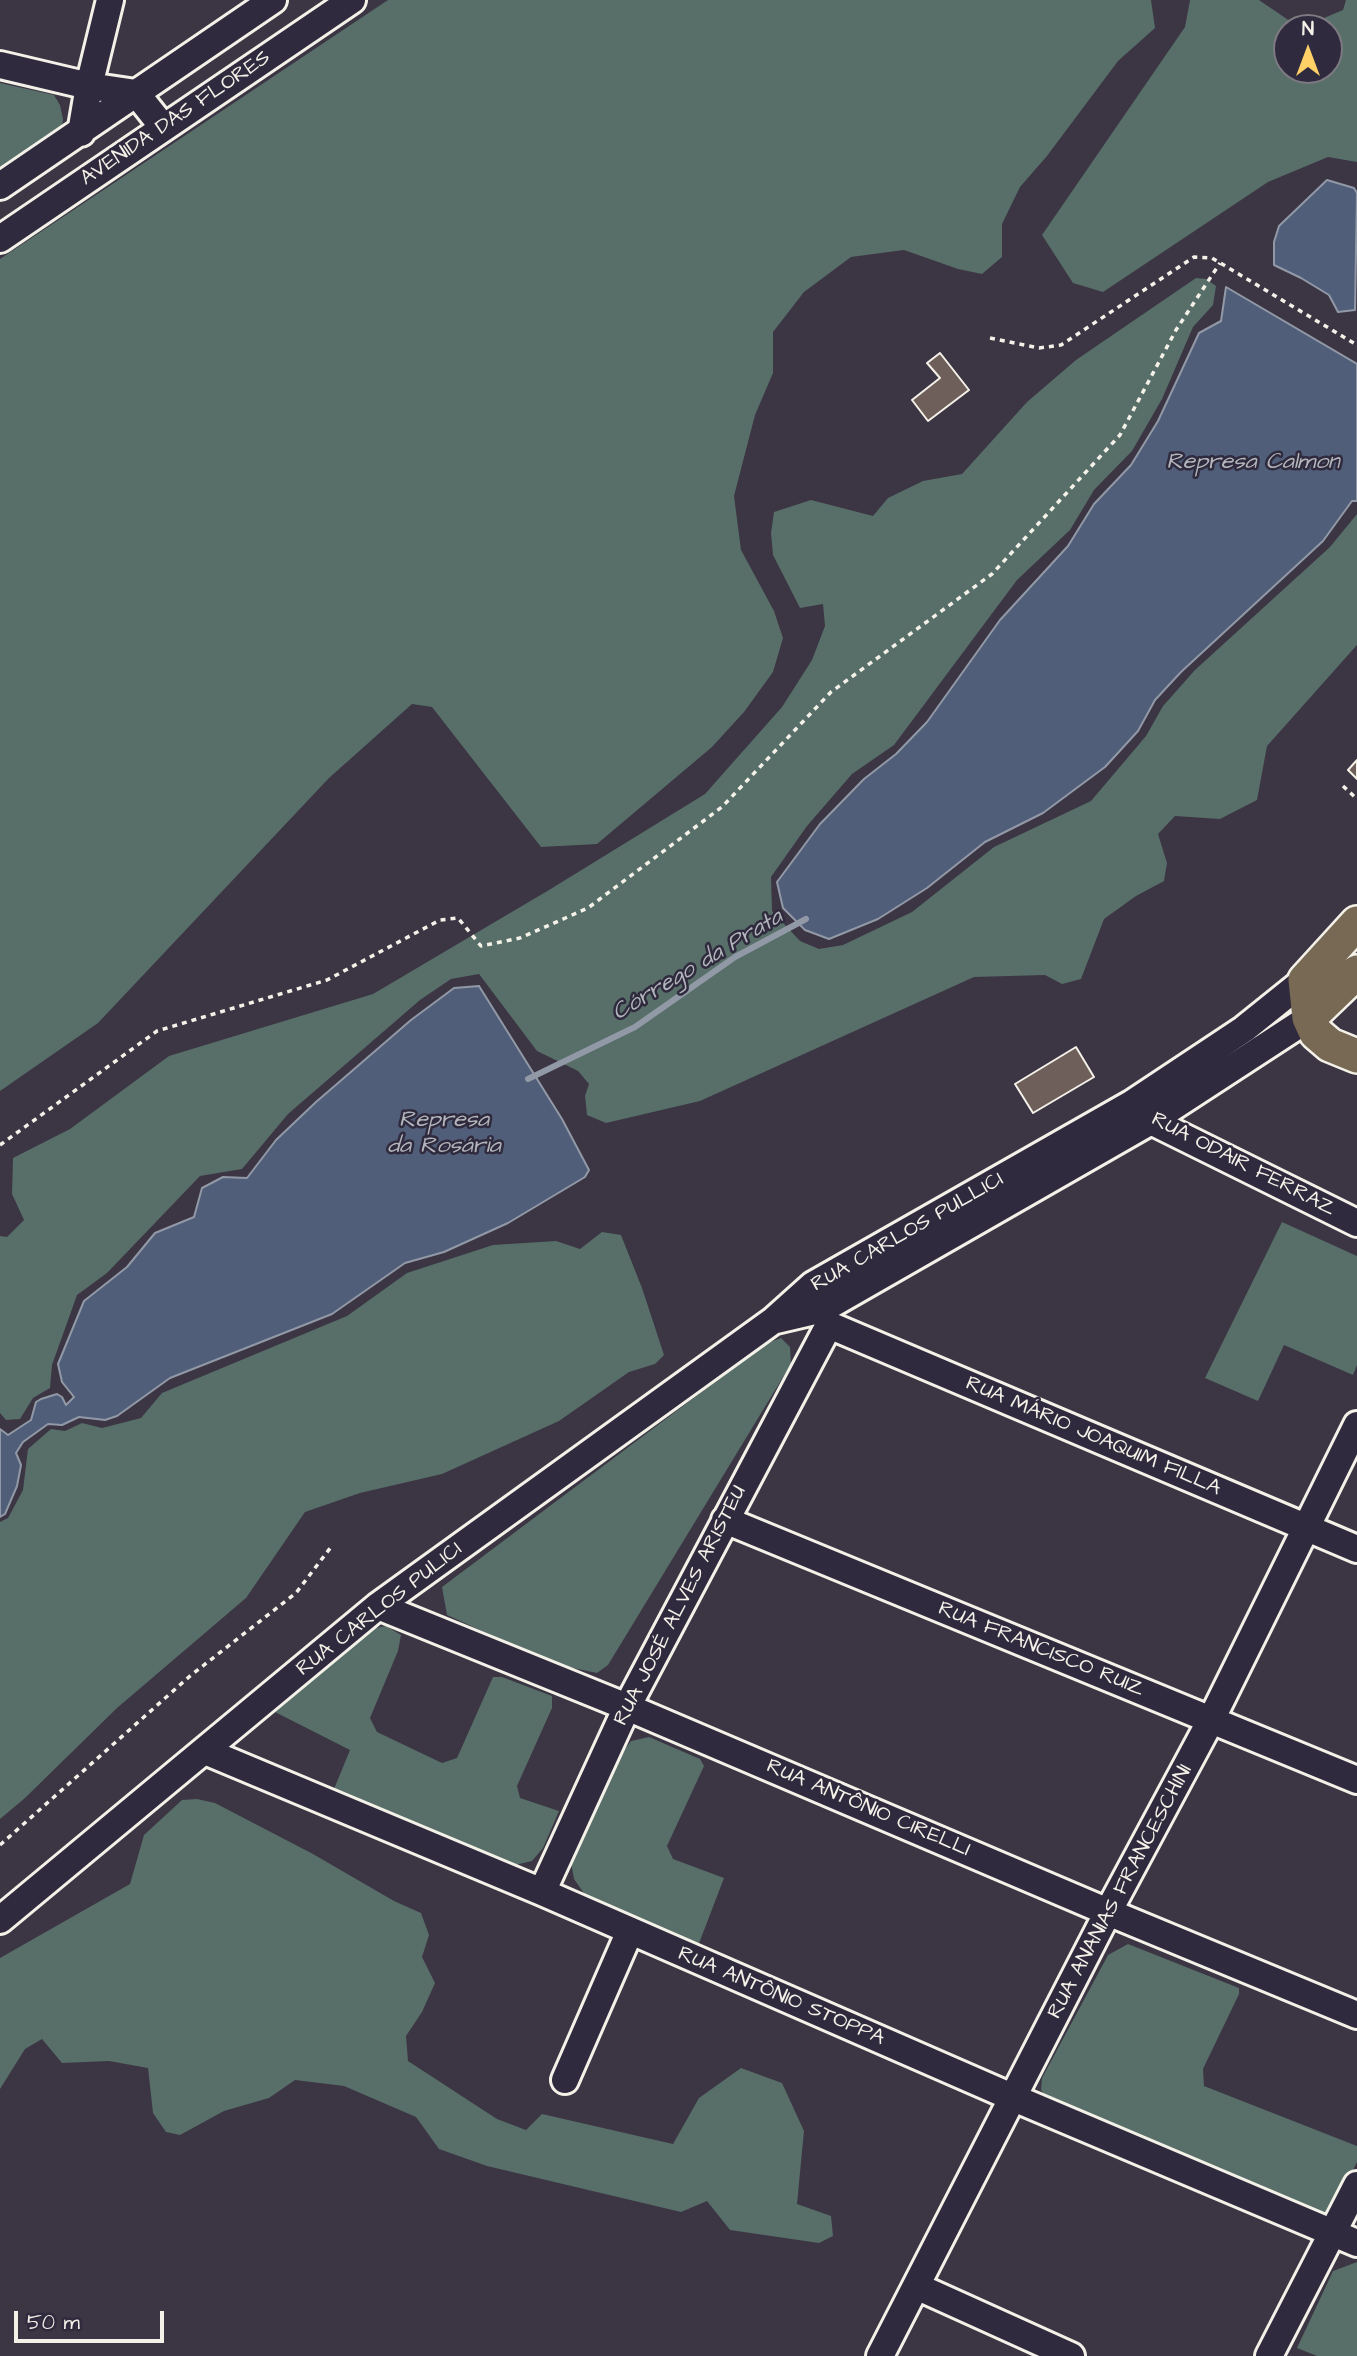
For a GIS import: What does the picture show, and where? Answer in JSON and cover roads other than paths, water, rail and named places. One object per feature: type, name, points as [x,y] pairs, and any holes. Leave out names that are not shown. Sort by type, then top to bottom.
[{"type":"main road","name":"RUA CARLOS PULLICI","points":[[1305,980],[1357,923]]},
{"type":"main road","points":[[1305,980],[1309,1018],[1316,1033],[1330,1045],[1357,1056]]},
{"type":"main road","name":"RUA CARLOS PULLICI","points":[[1309,1018],[1353,988]]},
{"type":"street","points":[[81,133],[89,86],[110,0]]},
{"type":"street","name":"AVENIDA DAS FLORES","points":[[0,186],[273,0]]},
{"type":"street","name":"AVENIDA DAS FLORES","points":[[0,239],[352,0]]},
{"type":"street","points":[[0,65],[89,86],[136,93],[163,127]]},
{"type":"street","name":"RUA CARLOS PULLICI","points":[[774,1320],[826,1317],[1141,1113],[1305,980]]},
{"type":"street","name":"RUA CARLOS PULLICI","points":[[774,1320],[813,1285],[1141,1113],[1309,1018]]},
{"type":"street","name":"RUA ODAIR FERRAZ","points":[[1141,1113],[1357,1223]]},
{"type":"street","points":[[813,1285],[826,1317]]},
{"type":"street","name":"RUA JOSÉ ALVES ARISTEU","points":[[542,1892],[627,1707],[725,1520],[826,1317]]},
{"type":"street","name":"RUA MÁRIO JOAQUIM FILLA","points":[[826,1317],[1357,1549]]},
{"type":"street","name":"RUA CARLOS PULICI","points":[[0,1920],[378,1606],[774,1320]]},
{"type":"street","name":"RUA ANANIAS FRANCESCHINI","points":[[880,2356],[1108,1912],[1211,1720],[1357,1425]]},
{"type":"street","name":"RUA FRANCISCO RUIZ","points":[[725,1520],[1357,1780]]},
{"type":"street","name":"RUA ANTÔNIO CIRELLI","points":[[378,1606],[627,1707],[1108,1912],[1357,2014]]},
{"type":"street","name":"RUA ANTÔNIO STOPPA","points":[[205,1751],[542,1892],[1014,2098],[1357,2243]]},
{"type":"street","points":[[565,2080],[629,1931]]},
{"type":"street","points":[[1269,2356],[1357,2185]]},
{"type":"street","points":[[916,2286],[1071,2356]]},
{"type":"water","points":[[1327,180],[1354,188],[1357,193],[1355,310],[1338,312],[1329,295],[1274,265],[1274,242],[1279,226]]},
{"type":"water","name":"Represa Calmon","points":[[1226,287],[1357,364],[1357,501],[1352,501],[1323,541],[1181,672],[1155,700],[1138,731],[1105,767],[1043,813],[985,842],[927,888],[878,919],[829,939],[805,930],[783,908],[777,882],[820,824],[864,779],[896,754],[927,722],[1000,620],[1068,546],[1094,504],[1131,465],[1158,421],[1199,333],[1221,321]]},
{"type":"water","name":"Represa da Rosária","points":[[479,986],[562,1119],[589,1170],[585,1177],[508,1223],[444,1252],[405,1263],[332,1314],[170,1378],[117,1416],[105,1420],[79,1417],[62,1425],[48,1424],[23,1442],[16,1453],[21,1465],[17,1486],[5,1514],[0,1517],[0,1429],[8,1435],[31,1420],[36,1402],[41,1399],[57,1394],[66,1405],[74,1397],[62,1382],[58,1364],[84,1301],[127,1267],[155,1233],[194,1217],[202,1188],[223,1177],[247,1178],[276,1140],[411,1020],[454,988]]},
{"type":"waterway","name":"Córrego da Prata","points":[[528,1079],[635,1027],[735,957],[806,919]]}]
